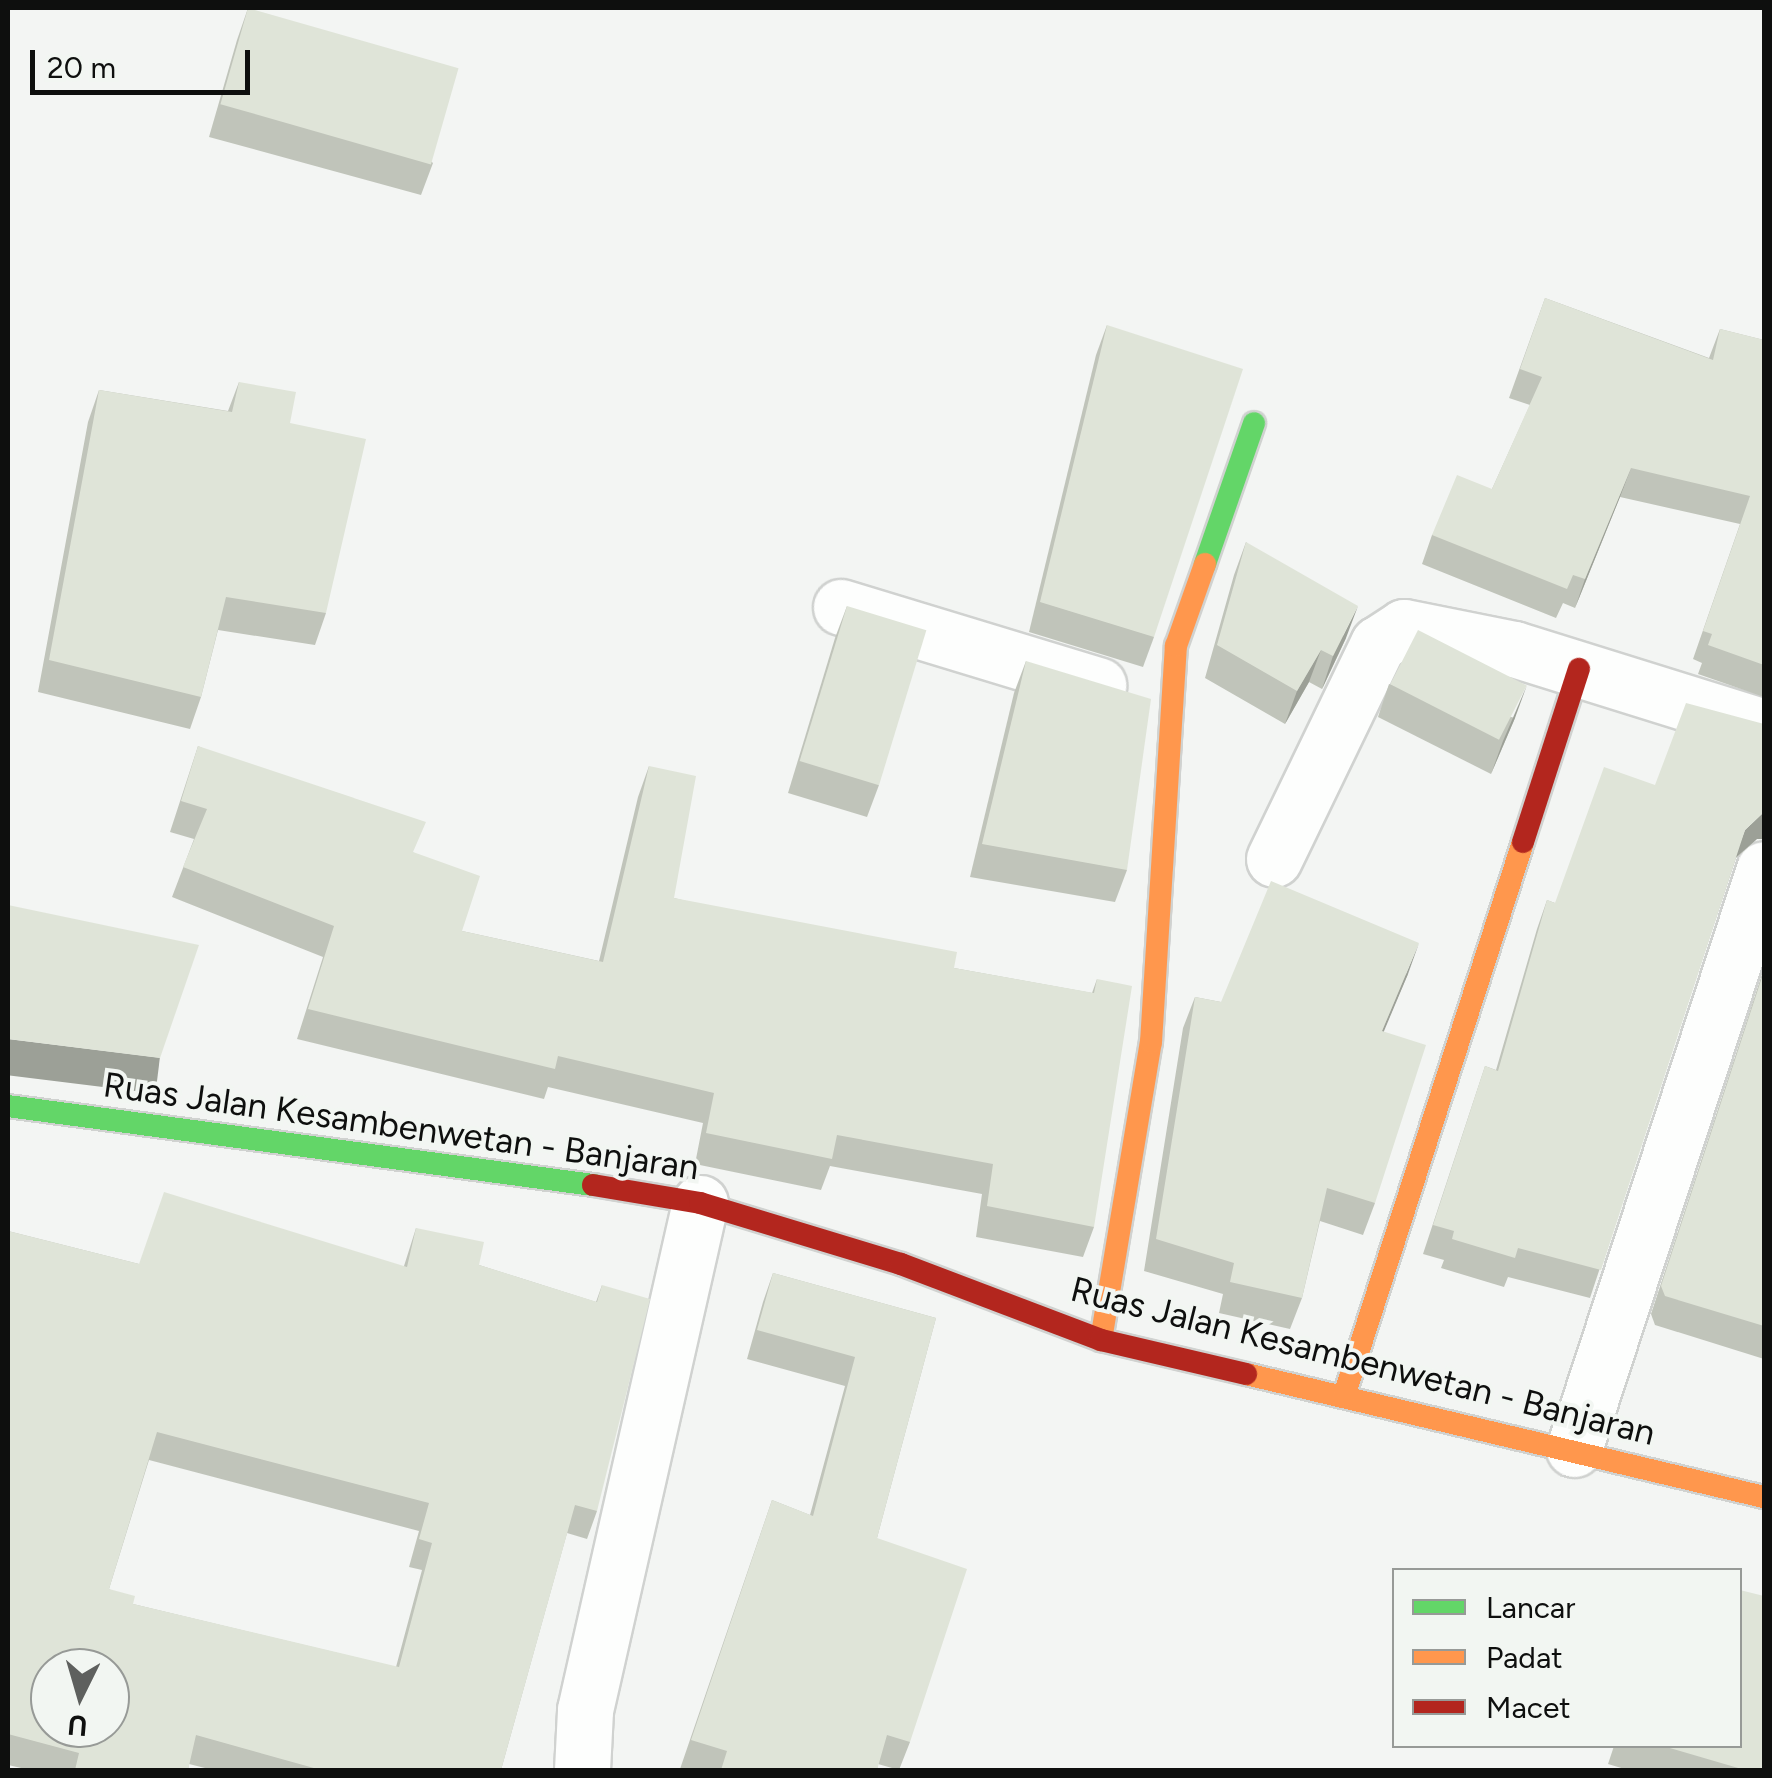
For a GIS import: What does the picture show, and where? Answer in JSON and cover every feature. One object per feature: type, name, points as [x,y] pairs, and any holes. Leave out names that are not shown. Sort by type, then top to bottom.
[{"type":"main road","points":[[1101,1340],[1151,1042],[1172,709],[1183,614],[1254,423]]},
{"type":"main road","points":[[1344,1396],[1579,669]]},
{"type":"main road","name":"Ruas Jalan Kesambenwetan - Banjaran","points":[[8,1106],[416,1156],[700,1203],[1101,1340],[1764,1497]]},
{"type":"street","points":[[841,607],[1172,709]]},
{"type":"street","points":[[1274,859],[1378,644],[1404,627],[1579,669],[1764,727]]},
{"type":"street","points":[[1574,1449],[1764,869]]},
{"type":"street","points":[[582,1770],[585,1710],[700,1203]]},
{"type":"building","points":[[248,8],[459,68],[431,164],[220,104]]},
{"type":"building","points":[[1545,298],[1713,360],[1720,329],[1764,340],[1764,665],[1708,645],[1712,634],[1703,631],[1750,496],[1631,468],[1585,579],[1573,575],[1567,589],[1432,535],[1457,475],[1492,489],[1542,377],[1520,369]]},
{"type":"building","points":[[1107,325],[1243,369],[1154,637],[1040,602]]},
{"type":"building","points":[[239,382],[296,392],[290,423],[366,439],[326,613],[226,597],[201,697],[49,660],[99,390],[232,412]]},
{"type":"building","points":[[1246,542],[1358,606],[1333,656],[1321,650],[1297,691],[1217,645]]},
{"type":"building","points":[[847,606],[926,630],[879,785],[800,761]]},
{"type":"building","points":[[1418,630],[1527,685],[1499,740],[1390,684]]},
{"type":"building","points":[[1026,661],[1151,699],[1127,870],[982,844]]},
{"type":"building","points":[[1686,703],[1764,724],[1764,812],[1745,830],[1601,1270],[1518,1248],[1515,1258],[1452,1239],[1454,1231],[1433,1225],[1485,1066],[1498,1071],[1547,900],[1555,903],[1604,767],[1655,785]]},
{"type":"building","points":[[198,746],[426,822],[413,852],[480,876],[462,931],[603,962],[649,766],[696,776],[674,898],[957,952],[954,968],[1094,993],[1097,979],[1132,986],[1094,1227],[987,1206],[993,1164],[837,1135],[832,1159],[706,1133],[714,1093],[558,1056],[555,1069],[308,1009],[334,926],[183,867],[207,809],[181,801]]},
{"type":"building","points":[[1271,881],[1419,943],[1382,1031],[1426,1045],[1375,1203],[1327,1188],[1302,1298],[1230,1282],[1234,1263],[1156,1239],[1195,997],[1221,1002]]},
{"type":"building","points":[[8,905],[199,945],[160,1058],[8,1039]]},
{"type":"building","points":[[1764,971],[1764,1326],[1665,1296],[1661,1286]]},
{"type":"building","points":[[164,1192],[407,1267],[416,1228],[484,1242],[479,1265],[597,1302],[602,1285],[650,1299],[597,1511],[575,1505],[501,1770],[321,1770],[196,1735],[188,1770],[75,1770],[79,1753],[60,1748],[130,1748],[130,1648],[30,1648],[30,1740],[8,1734],[8,1231],[139,1264]],"holes":[[[157,1432],[429,1503],[419,1539],[432,1543],[399,1667],[133,1604],[135,1596],[109,1589]]]},
{"type":"building","points":[[773,1273],[936,1318],[877,1538],[967,1569],[910,1742],[887,1735],[877,1770],[721,1770],[727,1751],[691,1740],[772,1500],[813,1516],[855,1357],[757,1330]]},
{"type":"building","points":[[1742,1590],[1764,1596],[1764,1770],[1745,1770],[1670,1748],[1742,1748]]},
{"type":"traffic: fast","points":[[1205,564],[1254,423]]},
{"type":"traffic: fast","points":[[8,1106],[593,1185]]},
{"type":"traffic: slow","points":[[1101,1340],[1151,1042],[1176,646],[1205,564]]},
{"type":"traffic: slow","points":[[1344,1396],[1523,842]]},
{"type":"traffic: slow","points":[[1246,1374],[1764,1497]]},
{"type":"traffic: jam","points":[[1523,842],[1579,669]]},
{"type":"traffic: jam","points":[[593,1185],[700,1203],[901,1264],[1101,1340],[1246,1374]]}]
